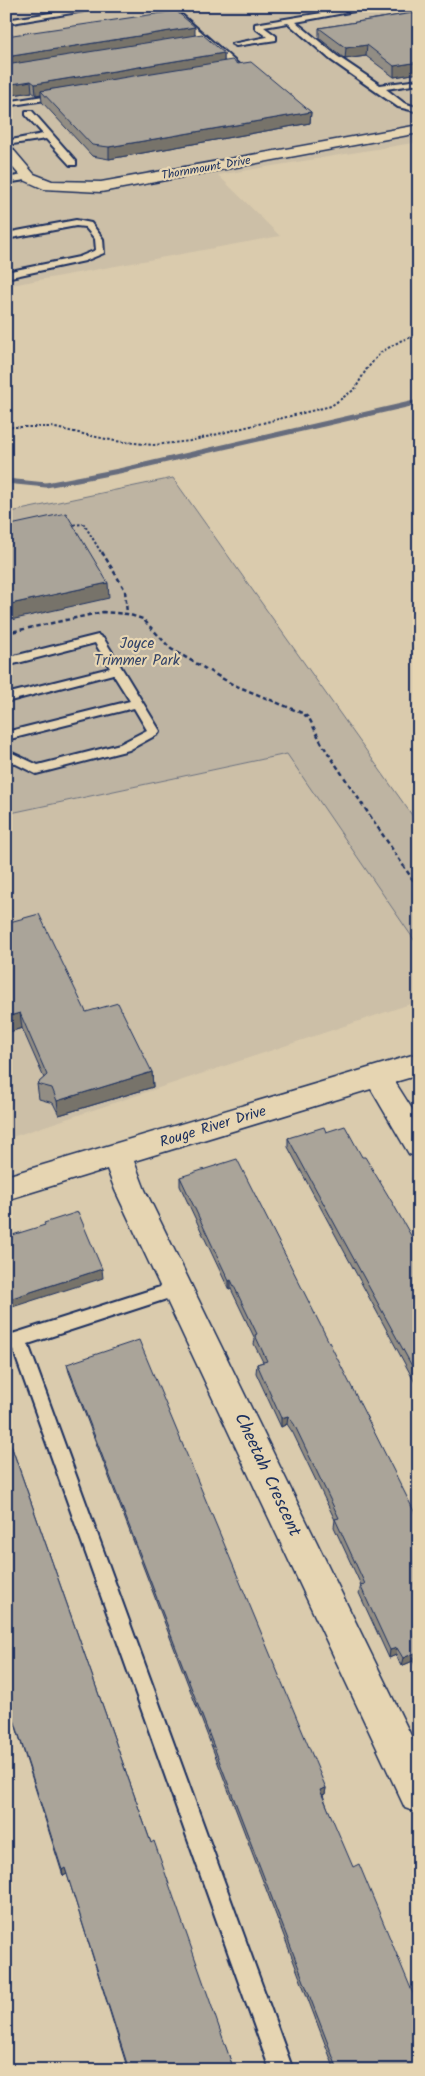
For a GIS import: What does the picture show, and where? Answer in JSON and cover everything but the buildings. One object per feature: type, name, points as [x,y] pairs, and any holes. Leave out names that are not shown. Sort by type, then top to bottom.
[{"type":"street","name":"Thornmount Drive","points":[[6,150],[29,177],[49,186],[101,187],[419,129]]},
{"type":"street","name":"Rouge River Drive","points":[[6,1188],[419,1064]]},
{"type":"street","points":[[378,1077],[419,1146]]},
{"type":"street","name":"Cheetah Crescent","points":[[116,1156],[130,1190],[419,1794]]},
{"type":"lane","points":[[6,22],[111,6]]},
{"type":"lane","points":[[236,44],[273,38],[258,26],[378,6]]},
{"type":"lane","points":[[175,13],[235,66],[216,69]]},
{"type":"lane","points":[[290,21],[334,58],[402,105],[419,110]]},
{"type":"lane","points":[[196,42],[206,40]]},
{"type":"lane","points":[[379,88],[419,82]]},
{"type":"lane","points":[[406,84],[419,93]]},
{"type":"lane","points":[[6,104],[73,93]]},
{"type":"lane","points":[[29,113],[73,163]]},
{"type":"lane","points":[[6,143],[48,136]]},
{"type":"lane","points":[[6,181],[29,177]]},
{"type":"lane","points":[[6,236],[76,223],[88,225],[99,239],[100,251],[82,259],[6,275]]},
{"type":"lane","points":[[6,662],[98,639],[154,731],[124,747],[36,770],[6,754]]},
{"type":"lane","points":[[6,698],[116,670]]},
{"type":"lane","points":[[6,736],[137,703]]},
{"type":"lane","points":[[178,1288],[12,1342],[282,2070]]},
{"type":"path","points":[[6,427],[51,426],[115,441],[154,445],[190,441],[331,406],[355,389],[366,370],[381,352],[402,340],[419,335]]},
{"type":"path","points":[[67,525],[84,524],[125,590],[127,614]]},
{"type":"path","points":[[6,633],[103,612],[127,614],[143,619],[171,649],[232,684],[260,697],[292,708],[309,718],[322,744],[419,889]]},
{"type":"shaded area","points":[[6,6],[419,6],[419,142],[218,175],[280,236],[6,286]]},
{"type":"shaded area","points":[[288,754],[419,946],[419,1001],[6,1139],[6,814]]},
{"type":"green space","name":"Joyce Trimmer Park","points":[[173,478],[419,825],[419,947],[287,754],[6,814],[6,513]]},
{"type":"waterway","points":[[6,481],[46,485],[119,471],[419,402]]}]
